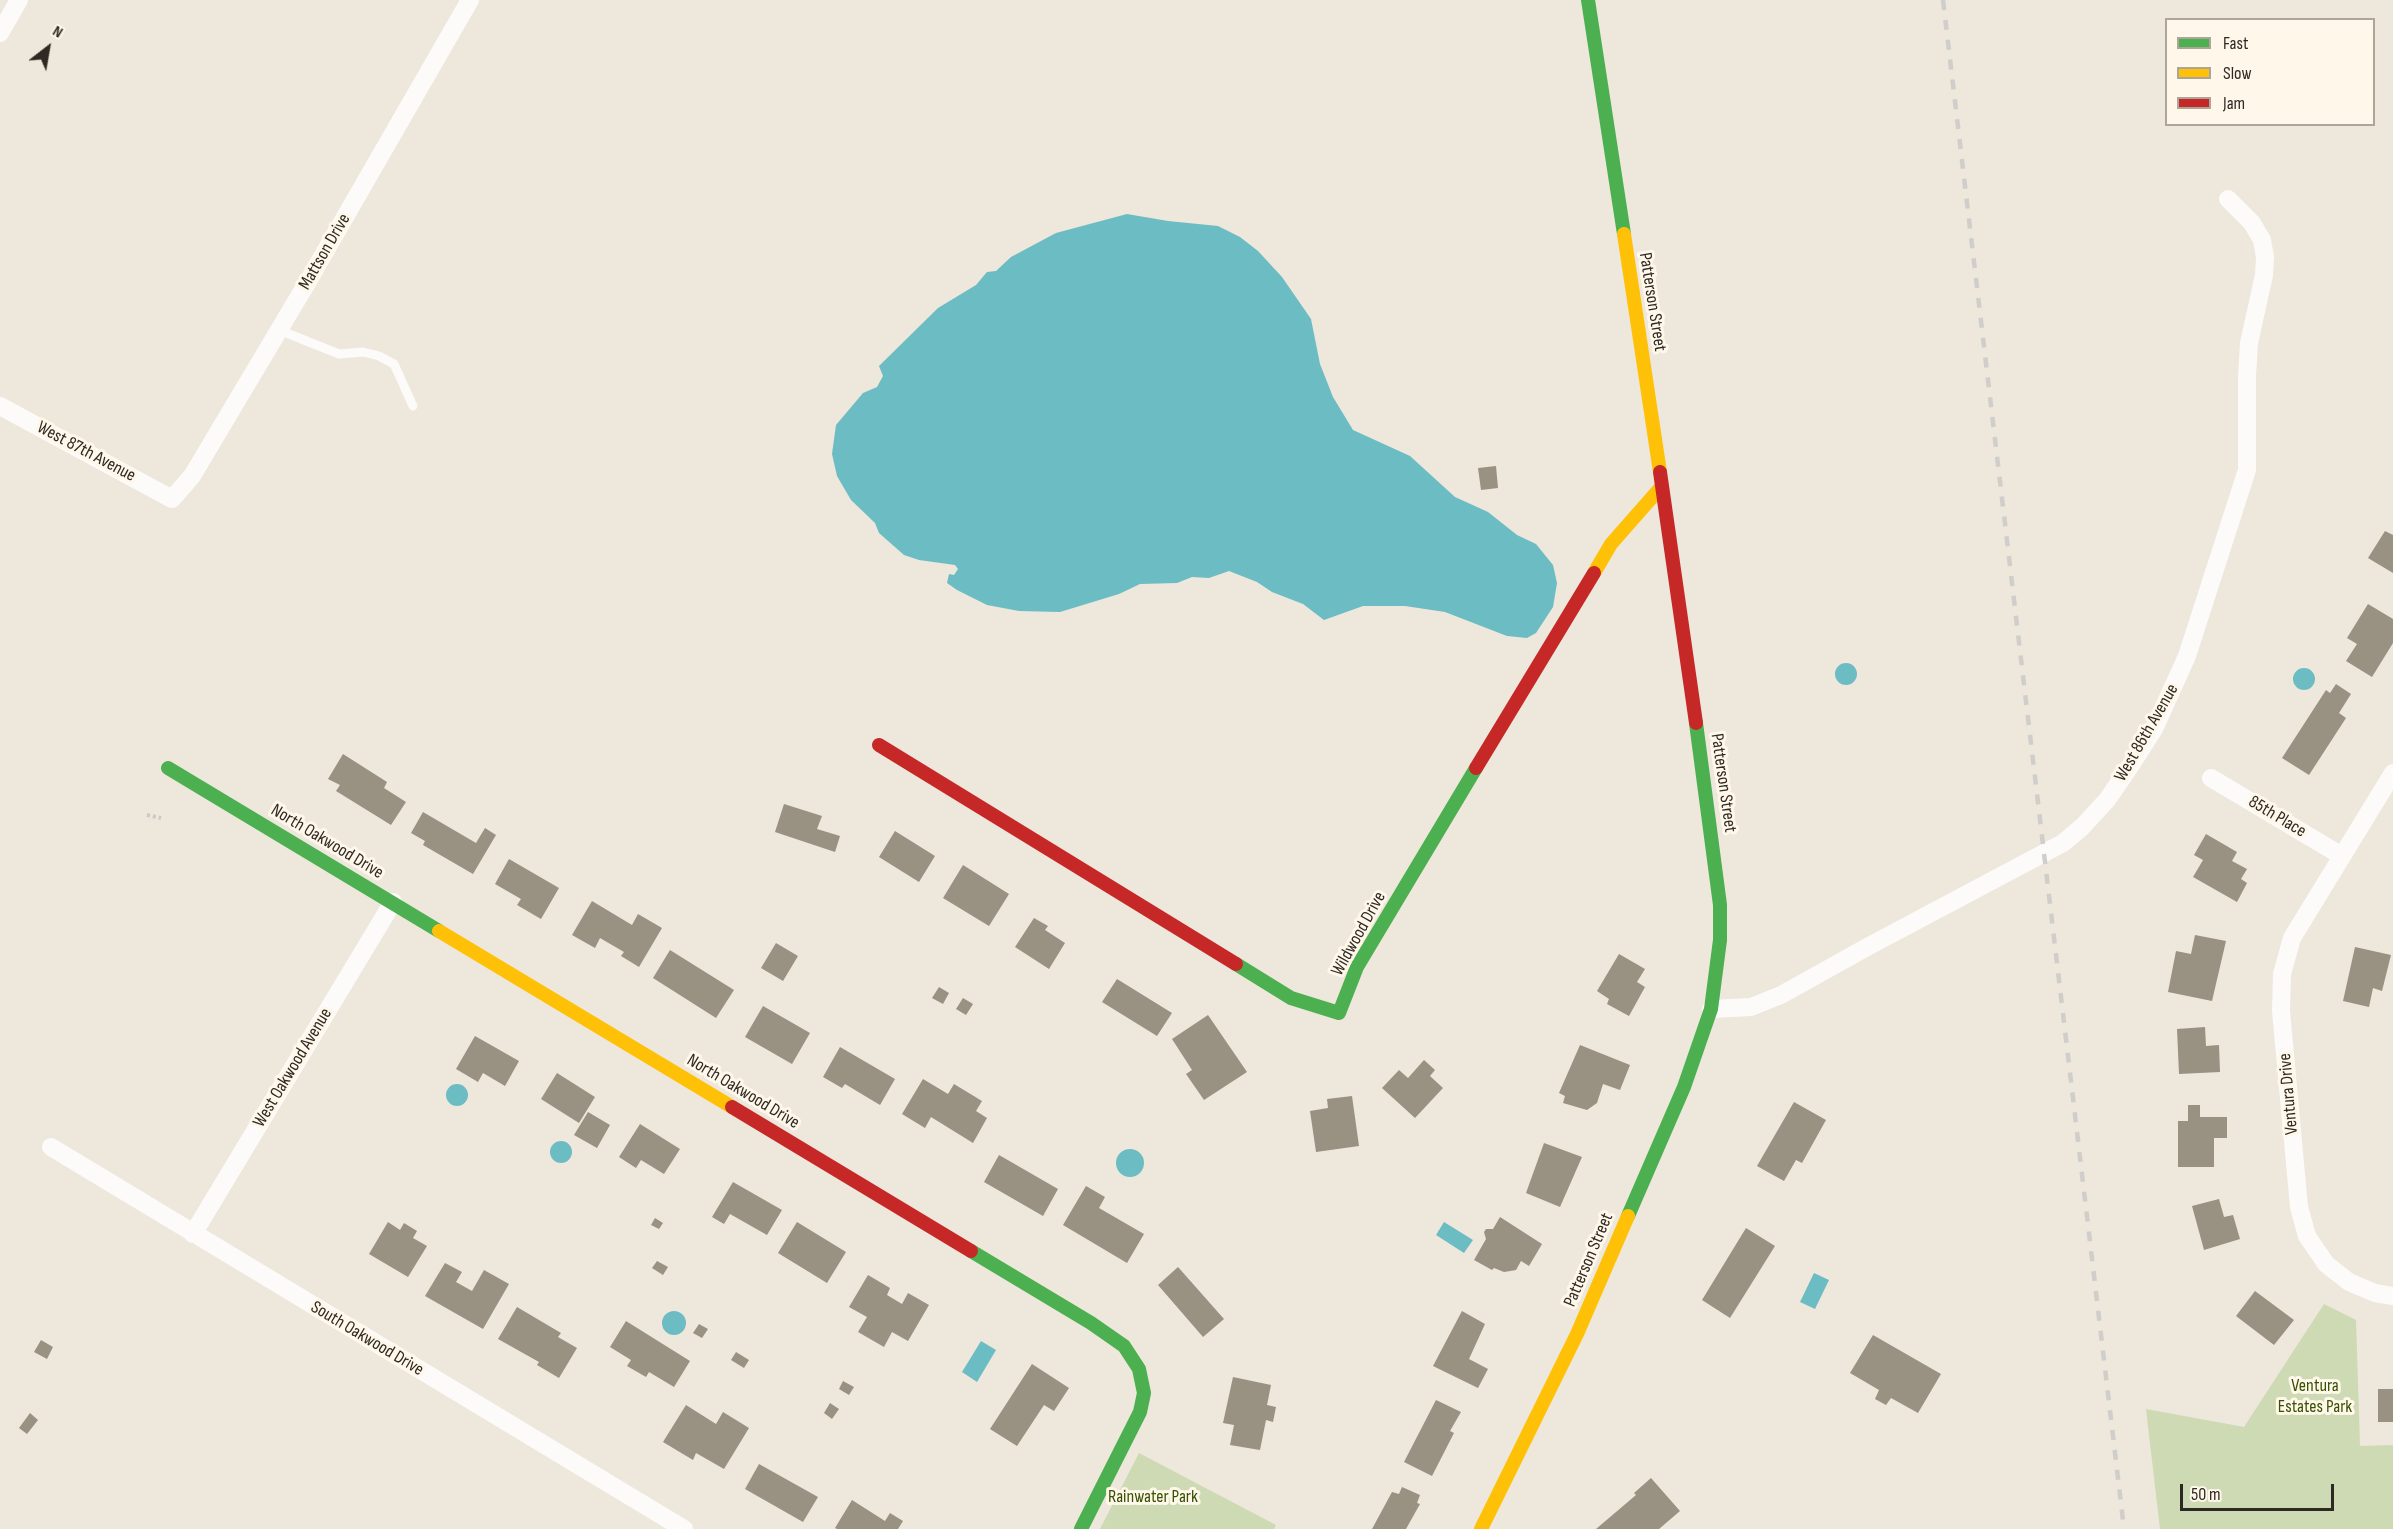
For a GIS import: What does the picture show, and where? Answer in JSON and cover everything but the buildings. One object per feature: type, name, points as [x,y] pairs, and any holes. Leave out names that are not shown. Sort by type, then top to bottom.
[{"type":"street","points":[[0,33],[19,0]]},
{"type":"street","name":"Mattson Drive","points":[[172,498],[192,476],[470,0]]},
{"type":"street","name":"Patterson Street","points":[[1481,1529],[1577,1334],[1684,1087],[1712,1009],[1720,940],[1719,895],[1662,486],[1588,0]]},
{"type":"street","name":"West 86th Avenue","points":[[1712,1009],[1751,1006],[1781,995],[2063,843],[2082,827],[2107,800],[2154,729],[2187,656],[2247,470],[2249,343],[2264,275],[2265,257],[2262,240],[2252,223],[2228,199]]},
{"type":"street","name":"West 87th Avenue","points":[[0,406],[172,498]]},
{"type":"street","name":"Wildwood Drive","points":[[879,746],[1291,998],[1339,1013],[1357,967],[1611,544],[1662,486]]},
{"type":"street","name":"North Oakwood Drive","points":[[168,768],[1081,1317],[1124,1346],[1139,1369],[1144,1393],[1140,1412],[1081,1529]]},
{"type":"street","name":"Ventura Drive","points":[[2393,773],[2292,938],[2282,974],[2281,1011],[2299,1207],[2307,1236],[2326,1264],[2349,1282],[2375,1293],[2393,1296]]},
{"type":"street","name":"85th Place","points":[[2211,778],[2342,856]]},
{"type":"street","name":"West Oakwood Avenue","points":[[193,1234],[393,902]]},
{"type":"street","name":"South Oakwood Drive","points":[[51,1147],[684,1529]]},
{"type":"lane","points":[[279,330],[339,354],[363,352],[379,356],[394,364],[413,406]]},
{"type":"path","points":[[147,815],[161,818]]},
{"type":"green space","name":"Ventura Estates Park","points":[[2324,1304],[2356,1320],[2360,1446],[2393,1445],[2393,1529],[2160,1529],[2146,1409],[2244,1427]]},
{"type":"green space","name":"Rainwater Park","points":[[1139,1453],[1276,1525],[1274,1529],[1100,1529]]},
{"type":"water","points":[[1127,214],[1218,226],[1240,237],[1258,251],[1282,277],[1311,319],[1320,364],[1333,397],[1353,430],[1410,456],[1455,497],[1488,512],[1517,535],[1536,544],[1553,565],[1557,583],[1553,607],[1536,633],[1527,638],[1507,636],[1445,612],[1405,606],[1363,606],[1324,620],[1303,604],[1229,571],[1209,578],[1192,577],[1177,583],[1140,584],[1119,594],[1060,612],[1019,611],[987,605],[957,590],[947,583],[949,574],[954,575],[958,569],[955,565],[919,560],[904,555],[879,533],[875,523],[851,500],[837,476],[832,454],[836,425],[863,393],[877,387],[883,376],[879,366],[938,308],[976,285],[987,272],[996,271],[1011,257],[1056,233]]},
{"type":"water","points":[[1846,663],[1854,666],[1857,674],[1854,682],[1846,685],[1838,682],[1835,674],[1838,666]]},
{"type":"water","points":[[2304,668],[2312,671],[2315,679],[2312,687],[2304,690],[2296,687],[2293,679],[2296,671]]},
{"type":"water","points":[[457,1084],[465,1087],[468,1095],[465,1103],[457,1106],[449,1103],[446,1095],[449,1087]]},
{"type":"water","points":[[561,1141],[569,1144],[572,1152],[569,1160],[561,1163],[553,1160],[550,1152],[553,1144]]},
{"type":"water","points":[[1130,1149],[1140,1153],[1144,1163],[1140,1173],[1130,1177],[1120,1173],[1116,1163],[1120,1153]]},
{"type":"water","points":[[1444,1222],[1473,1240],[1464,1253],[1436,1235]]},
{"type":"water","points":[[1814,1273],[1829,1280],[1815,1309],[1800,1302]]},
{"type":"water","points":[[674,1311],[679,1312],[685,1318],[685,1328],[679,1334],[674,1335],[669,1334],[663,1328],[662,1323],[663,1318],[669,1312]]},
{"type":"water","points":[[981,1341],[996,1350],[977,1382],[962,1372]]},
{"type":"railway","points":[[1943,0],[2124,1529]]},
{"type":"traffic: fast","points":[[1588,0],[1624,234]]},
{"type":"traffic: fast","points":[[1628,1216],[1684,1087],[1711,1009],[1720,940],[1720,905],[1696,723]]},
{"type":"traffic: fast","points":[[168,768],[439,931]]},
{"type":"traffic: fast","points":[[1236,964],[1291,998],[1339,1013],[1357,967],[1476,768]]},
{"type":"traffic: fast","points":[[971,1251],[1091,1323],[1124,1346],[1139,1369],[1144,1393],[1140,1412],[1081,1529]]},
{"type":"traffic: slow","points":[[1624,234],[1660,472]]},
{"type":"traffic: slow","points":[[1594,573],[1611,544],[1662,486]]},
{"type":"traffic: slow","points":[[439,931],[732,1107]]},
{"type":"traffic: slow","points":[[1481,1529],[1577,1334],[1628,1216]]},
{"type":"traffic: jam","points":[[1660,472],[1696,723]]},
{"type":"traffic: jam","points":[[1476,768],[1594,573]]},
{"type":"traffic: jam","points":[[879,745],[1236,964]]},
{"type":"traffic: jam","points":[[732,1107],[971,1251]]}]
